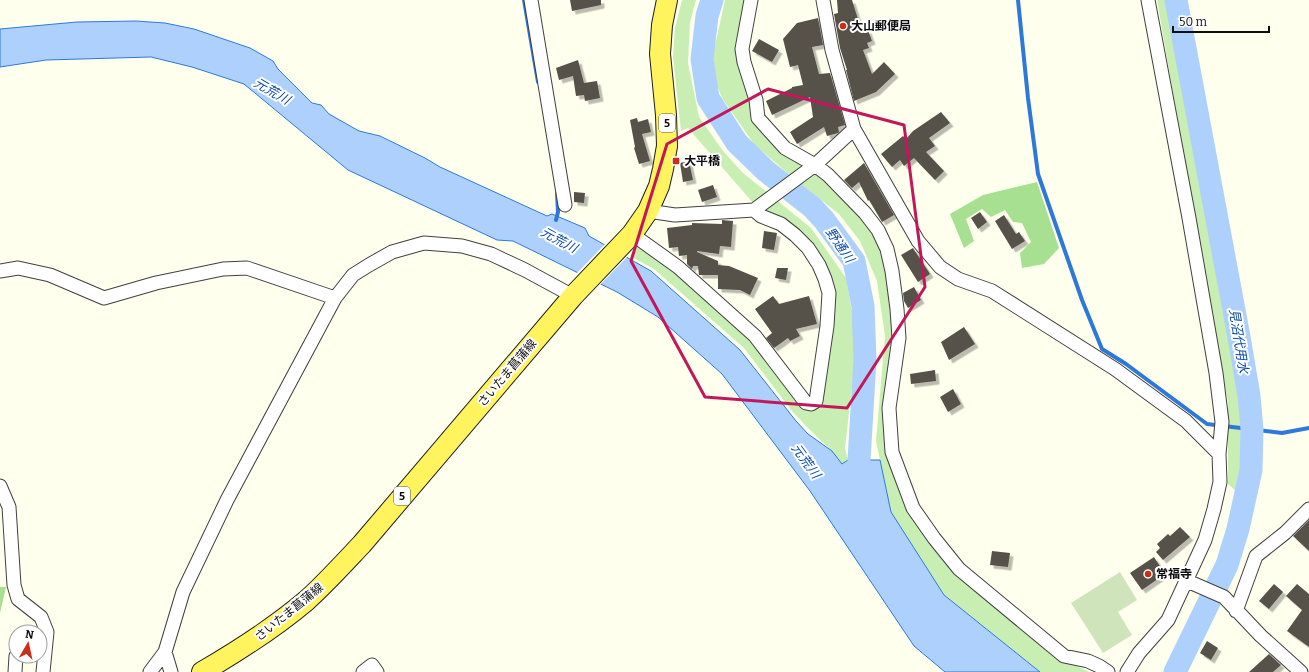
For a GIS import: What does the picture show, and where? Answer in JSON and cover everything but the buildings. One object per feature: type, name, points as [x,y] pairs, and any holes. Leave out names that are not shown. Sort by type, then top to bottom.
[{"type":"main road","name":"さいたま菖蒲線","points":[[202,672],[252,642],[285,618],[331,578],[362,544],[575,294],[630,236],[648,211],[659,186],[664,169],[667,146],[666,115],[660,54],[662,25],[667,0]]},
{"type":"street","points":[[530,0],[565,205]]},
{"type":"street","points":[[751,0],[742,49],[744,62],[756,100],[758,118],[785,148],[828,175],[865,213],[878,230],[887,249],[892,271],[899,338],[889,408],[892,452],[913,508],[934,538],[959,569],[1064,656],[1088,661],[1100,666],[1108,672]]},
{"type":"street","points":[[823,0],[832,50],[854,129],[918,241],[940,266],[958,279],[992,291],[1115,369],[1186,422],[1219,454]]},
{"type":"street","points":[[1127,672],[1139,653],[1168,620],[1185,580],[1205,540],[1220,482],[1219,454],[1222,422],[1216,373],[1188,210],[1148,0]]},
{"type":"street","points":[[648,211],[675,215],[756,209],[814,166],[854,129]]},
{"type":"street","points":[[630,236],[678,267],[742,323],[754,336],[806,403],[811,404],[816,401],[827,326],[829,293],[826,278],[808,248],[795,235],[781,224],[761,216],[756,209]]},
{"type":"street","points":[[150,672],[165,652],[184,592],[227,500],[335,298],[354,275],[392,252],[424,243],[462,246],[491,254],[575,294]]},
{"type":"street","points":[[0,271],[18,268],[50,275],[104,298],[156,283],[223,269],[247,268],[335,298]]},
{"type":"street","points":[[0,486],[9,508],[14,585],[18,599],[41,616],[44,624]]},
{"type":"street","points":[[1236,611],[1256,556],[1285,533],[1309,509]]},
{"type":"street","points":[[1185,580],[1224,597],[1236,611],[1301,672]]},
{"type":"street","points":[[165,652],[171,672]]},
{"type":"street","points":[[363,672],[372,665],[377,672]]},
{"type":"highlighted area","points":[[768,89],[904,125],[925,287],[847,408],[705,397],[631,261],[667,144]]},
{"type":"green space","points":[[682,0],[696,0],[690,22],[688,63],[699,117],[723,151],[743,173],[811,228],[846,278],[853,317],[855,360],[845,448],[848,460],[842,464],[832,451],[792,411],[744,348],[654,269],[630,256],[639,245],[664,263],[749,336],[814,406],[832,307],[821,259],[754,204],[688,128],[681,131],[673,57],[675,28]]},
{"type":"green space","points":[[725,0],[746,0],[736,52],[757,124],[806,163],[871,225],[887,262],[895,338],[887,449],[955,569],[1064,661],[1089,672],[1040,672],[944,595],[891,512],[876,441],[885,336],[877,281],[860,241],[839,214],[754,144],[722,98],[714,78],[713,55]]},
{"type":"green space","points":[[1157,0],[1170,0],[1244,419],[1244,457],[1234,523],[1211,584],[1206,582],[1222,549],[1236,491],[1228,484],[1228,402]]},
{"type":"green space","points":[[1037,182],[1059,248],[1044,264],[1022,268],[1020,253],[1031,242],[1022,223],[1013,222],[1005,210],[991,217],[982,209],[966,219],[974,241],[964,248],[950,214],[983,195]]},
{"type":"green space","points":[[1120,572],[1137,600],[1118,612],[1132,635],[1103,653],[1071,603]]},
{"type":"green space","points":[[0,587],[6,587],[0,613]]},
{"type":"water","name":"元荒川","points":[[136,21],[165,23],[194,29],[250,48],[273,61],[278,69],[312,103],[321,105],[329,114],[359,131],[380,136],[440,167],[547,216],[552,214],[585,228],[589,236],[651,271],[740,350],[796,421],[808,434],[832,451],[842,464],[848,460],[880,460],[891,512],[944,595],[1040,672],[945,672],[914,646],[810,491],[722,374],[658,317],[617,292],[513,241],[497,240],[348,170],[244,84],[192,67],[151,57],[46,60],[0,67],[0,29],[77,22]]},
{"type":"pier","points":[[606,243],[628,256],[599,286],[576,274]]},
{"type":"waterway","points":[[524,0],[538,82]]},
{"type":"waterway","name":"野通川","points":[[712,0],[707,16],[702,59],[708,98],[737,143],[766,171],[812,207],[824,220],[854,261],[863,306],[865,360],[859,460],[859,492]]},
{"type":"waterway","points":[[1018,0],[1028,98],[1038,174],[1082,300],[1102,349],[1126,364],[1207,424],[1282,433],[1309,428]]},
{"type":"waterway","name":"見沼代用水","points":[[1175,672],[1227,565],[1238,529],[1251,470],[1252,429],[1249,396],[1239,337],[1176,0]]},
{"type":"waterway","points":[[556,220],[558,212],[557,193]]},
{"type":"place","name":"大山郵便局","points":[[843,26]]},
{"type":"place","name":"大平橋","points":[[676,161]]},
{"type":"place","name":"常福寺","points":[[1148,574]]}]
